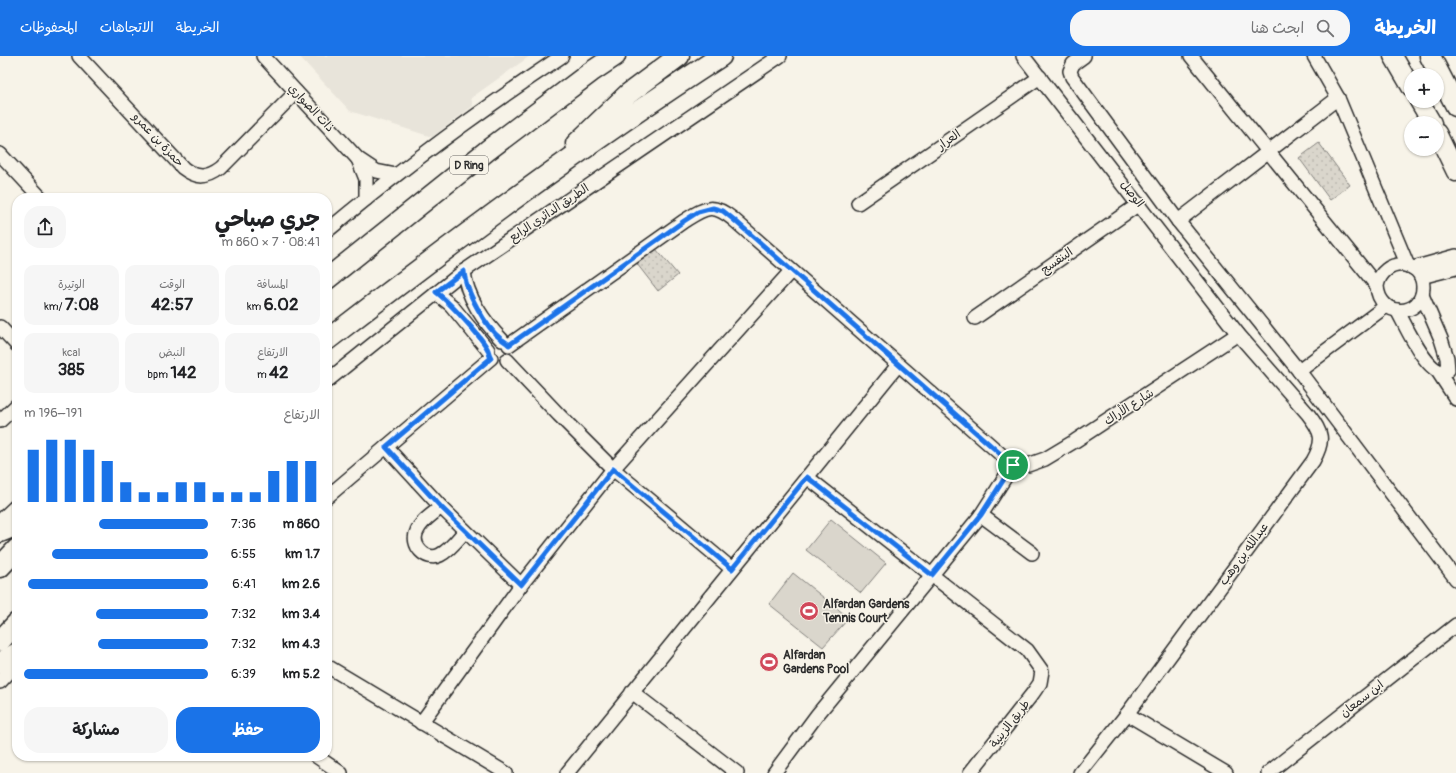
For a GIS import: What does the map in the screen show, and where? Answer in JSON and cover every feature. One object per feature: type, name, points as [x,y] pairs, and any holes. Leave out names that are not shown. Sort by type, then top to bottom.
[{"type":"main road","name":"D Ring","points":[[332,275],[488,150],[615,56]]},
{"type":"main road","points":[[543,179],[605,115],[628,94],[679,56]]},
{"type":"main road","points":[[332,336],[430,260],[662,94],[720,56]]},
{"type":"main road","points":[[1393,56],[1404,75]]},
{"type":"main road","points":[[1430,56],[1456,106]]},
{"type":"main road","points":[[1444,147],[1456,172]]},
{"type":"main road","points":[[0,532],[12,527]]},
{"type":"main road","points":[[0,567],[12,554]]},
{"type":"main road","points":[[0,641],[12,628]]},
{"type":"main road","points":[[0,664],[12,656]]},
{"type":"street","name":"حمزة بن عمرو","points":[[79,56],[183,168],[191,174],[202,177],[212,175],[221,168],[296,92]]},
{"type":"street","name":"ذات الصواري","points":[[263,56],[358,159],[376,171],[396,175]]},
{"type":"street","points":[[332,227],[396,175],[498,99],[562,56]]},
{"type":"street","name":"الطريق الدائري الرابع","points":[[332,378],[436,292],[464,271],[780,56]]},
{"type":"street","name":"الوصل","points":[[1023,56],[1139,204],[1238,334]]},
{"type":"street","points":[[1084,56],[1073,64],[1070,71],[1072,77],[1178,221],[1298,371],[1456,579]]},
{"type":"street","points":[[1191,56],[1267,152],[1377,286],[1380,299],[1391,308],[1420,354],[1437,370],[1456,399]]},
{"type":"street","points":[[1298,371],[1391,308],[1405,310],[1412,307],[1418,302],[1422,295],[1423,283],[1414,271],[1338,98],[1314,56]]},
{"type":"street","name":"العرار","points":[[858,203],[1040,77]]},
{"type":"street","points":[[1178,221],[1338,98]]},
{"type":"street","points":[[0,154],[37,193]]},
{"type":"street","name":"ذات الصواري","points":[[358,159],[366,178],[366,199]]},
{"type":"street","name":"البنفسج","points":[[975,318],[1139,204]]},
{"type":"street","points":[[332,493],[386,447],[490,354],[493,342],[505,342],[698,212],[713,208],[723,211],[1013,465],[981,515],[817,715],[774,773]]},
{"type":"street","points":[[1414,271],[1456,256]]},
{"type":"street","points":[[1377,286],[1381,275],[1390,267],[1402,264],[1414,271],[1456,268]]},
{"type":"street","points":[[421,722],[521,585],[613,469],[791,270]]},
{"type":"street","points":[[436,292],[451,304],[490,354],[499,362],[507,360],[511,353],[505,342],[492,329],[469,294],[464,271]]},
{"type":"street","points":[[1422,295],[1456,378]]},
{"type":"street","points":[[0,327],[12,340]]},
{"type":"street","name":"شارع الأراك","points":[[1013,465],[1028,465],[1045,459],[1076,441],[1238,334]]},
{"type":"street","name":"عبدالله بن وهب","points":[[1080,773],[1126,714],[1313,461],[1320,449],[1321,437],[1316,425],[1238,334]]},
{"type":"street","points":[[1437,370],[1442,373],[1448,370],[1447,358]]},
{"type":"street","points":[[507,360],[613,469],[732,569]]},
{"type":"street","points":[[567,773],[898,365]]},
{"type":"street","points":[[0,421],[12,410]]},
{"type":"street","points":[[386,447],[441,507],[521,585]]},
{"type":"street","points":[[807,477],[932,575]]},
{"type":"street","points":[[441,507],[420,526],[416,532],[415,538],[420,552],[433,557],[439,556],[445,552],[465,531]]},
{"type":"street","points":[[0,521],[12,510]]},
{"type":"street","points":[[981,515],[1032,553]]},
{"type":"street","name":"طريق الزينية","points":[[932,575],[1026,650],[1042,671],[1040,683],[1033,693],[970,773]]},
{"type":"street","name":"ابن سمعان","points":[[1268,773],[1456,625]]},
{"type":"street","points":[[0,682],[12,669]]},
{"type":"street","points":[[332,669],[506,773]]},
{"type":"street","points":[[632,692],[738,773]]},
{"type":"street","points":[[1126,714],[1226,773]]},
{"type":"street","points":[[323,761],[341,773]]},
{"type":"shaded area","points":[[299,56],[530,56],[471,98],[473,106],[432,137],[350,111]]},
{"type":"shaded area","points":[[1319,143],[1350,185],[1330,200],[1299,158]]},
{"type":"shaded area","points":[[656,249],[678,275],[658,291],[637,264]]},
{"type":"shaded area","name":"Alfardan Gardens Tennis Court","points":[[831,519],[886,563],[861,593],[806,550]]},
{"type":"shaded area","name":"Alfardan Gardens Tennis Court","points":[[793,573],[849,618],[823,647],[769,604]]},
{"type":"place","name":"Alfardan Gardens Tennis Court","points":[[809,611]]},
{"type":"place","name":"Alfardan Gardens Pool","points":[[769,662]]},
{"type":"route","points":[[713,208],[723,211],[733,219],[1013,465],[981,515],[932,575],[870,528],[807,477],[732,569],[707,550],[613,469],[521,585],[441,507],[386,447],[491,358],[488,350],[451,304],[436,292],[464,271],[464,279],[469,294],[492,329],[509,345],[684,221],[698,212],[713,208]]}]
